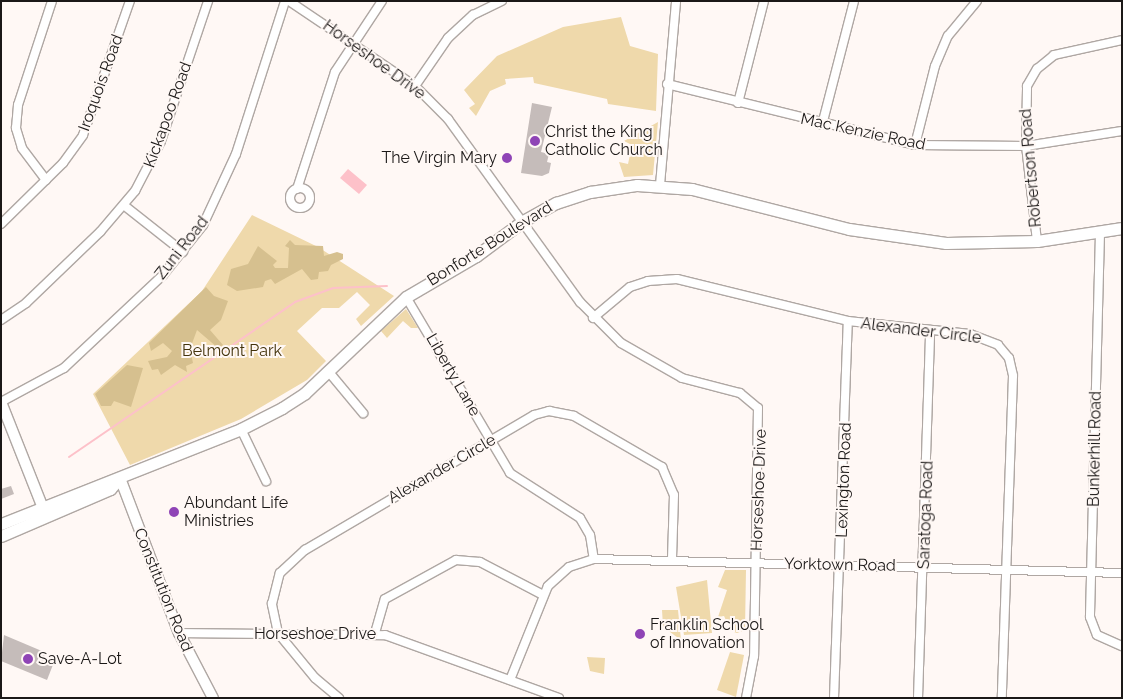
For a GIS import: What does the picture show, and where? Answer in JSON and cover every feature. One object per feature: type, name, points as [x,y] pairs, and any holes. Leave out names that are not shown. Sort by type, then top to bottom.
[{"type":"main road","name":"Bonforte Boulevard","points":[[1,536],[44,510],[104,480],[120,478],[241,429],[305,393],[406,297],[476,256],[523,221],[556,203],[590,192],[660,185],[896,237],[946,243],[1037,241],[1100,233],[1122,228]]},
{"type":"main road","name":"Bonforte Boulevard","points":[[1,524],[44,510]]},
{"type":"street","points":[[46,180],[25,154],[16,128],[18,105],[52,1]]},
{"type":"street","name":"Iroquois Road","points":[[1,224],[46,180],[84,135],[130,1]]},
{"type":"street","name":"Kickapoo Road","points":[[1,320],[26,303],[125,206],[162,141],[208,1]]},
{"type":"street","name":"Horseshoe Drive","points":[[287,1],[354,43],[415,86],[448,119],[593,318],[640,357],[682,378],[740,393],[758,408],[754,662],[746,698]]},
{"type":"street","name":"Zuni Road","points":[[1,402],[64,368],[183,252],[222,190],[287,1]]},
{"type":"street","points":[[297,189],[327,90],[354,43],[382,1]]},
{"type":"street","points":[[415,86],[448,38],[473,15],[502,1]]},
{"type":"street","points":[[660,185],[667,84],[676,1]]},
{"type":"street","points":[[738,103],[764,1]]},
{"type":"street","points":[[822,126],[854,1]]},
{"type":"street","points":[[915,145],[935,66],[948,36],[977,1]]},
{"type":"street","name":"Robertson Road","points":[[1037,241],[1026,146],[1025,95],[1040,65],[1067,51],[1122,40]]},
{"type":"street","name":"Mac Kenzie Road","points":[[667,84],[822,126],[915,145],[1026,146],[1122,131]]},
{"type":"street","points":[[125,206],[183,252]]},
{"type":"street","name":"Bunkerhill Road","points":[[1100,233],[1092,572],[1093,630],[1103,640],[1122,646]]},
{"type":"street","name":"Alexander Circle","points":[[593,318],[630,287],[662,278],[848,321],[930,332],[979,336],[998,345],[1008,358],[1013,376],[1002,698]]},
{"type":"street","name":"Liberty Lane","points":[[406,297],[513,476],[580,518],[590,535],[594,559]]},
{"type":"street","name":"Lexington Road","points":[[834,698],[841,565],[848,321]]},
{"type":"street","name":"Saratoga Road","points":[[918,698],[924,566],[930,332]]},
{"type":"street","points":[[328,371],[363,413]]},
{"type":"street","points":[[1,402],[44,510]]},
{"type":"street","name":"Alexander Circle","points":[[278,633],[273,593],[280,573],[292,559],[534,415],[558,411],[574,416],[656,461],[673,488],[672,560]]},
{"type":"street","points":[[241,429],[266,481]]},
{"type":"street","name":"Constitution Road","points":[[120,478],[179,633],[213,698]]},
{"type":"street","name":"Yorktown Road","points":[[510,680],[543,595],[561,572],[594,559],[924,566],[1122,573]]},
{"type":"street","points":[[375,633],[385,599],[456,560],[480,562],[543,595]]},
{"type":"street","name":"Horseshoe Drive","points":[[179,633],[375,633],[559,698]]},
{"type":"street","points":[[278,633],[315,678],[339,698]]},
{"type":"green space","points":[[621,17],[630,46],[658,54],[656,111],[608,104],[607,99],[534,83],[533,77],[505,79],[506,84],[490,91],[476,116],[469,108],[475,104],[464,90],[497,56],[563,27]]},
{"type":"green space","points":[[658,122],[653,175],[624,177],[619,162],[628,164],[632,145],[624,141]]},
{"type":"green space","name":"Belmont Park","points":[[252,215],[318,247],[394,296],[361,326],[356,319],[370,305],[357,292],[339,308],[322,308],[297,331],[326,361],[307,380],[241,419],[130,465],[93,394],[202,291]]},
{"type":"green space","points":[[406,309],[418,328],[411,328],[403,321],[387,338],[381,331]]},
{"type":"green space","points":[[725,570],[746,570],[745,630],[737,633],[731,631],[724,616],[718,617],[727,590],[718,587]]},
{"type":"green space","points":[[707,580],[712,633],[684,635],[676,587]]},
{"type":"green space","points":[[662,610],[678,610],[681,640],[663,627]]},
{"type":"green space","points":[[730,652],[744,655],[736,697],[717,690]]},
{"type":"green space","points":[[587,657],[605,658],[604,674],[590,671]]},
{"type":"shaded area","points":[[348,169],[367,185],[359,194],[340,178]]},
{"type":"shaded area","points":[[290,240],[295,245],[323,246],[324,256],[337,252],[343,254],[343,259],[331,265],[328,271],[319,272],[318,279],[311,280],[302,269],[275,284],[271,279],[265,281],[263,287],[237,291],[227,285],[231,269],[248,264],[258,246],[277,261],[273,265],[275,268],[288,268],[289,248],[285,246]]},
{"type":"shaded area","points":[[206,287],[214,296],[228,301],[221,320],[210,330],[223,345],[218,348],[197,330],[190,349],[193,363],[186,366],[187,372],[175,365],[161,375],[158,369],[152,370],[148,361],[167,357],[172,351],[163,343],[151,351],[149,343]]},
{"type":"shaded area","points":[[127,365],[143,368],[131,407],[114,401],[111,406],[101,406],[95,394]]},
{"type":"building","name":"Christ the King Catholic Church","points":[[532,103],[552,107],[541,152],[549,154],[547,162],[551,163],[549,173],[542,176],[521,173]]},
{"type":"building","points":[[11,486],[14,494],[1,499],[1,489]]},
{"type":"building","name":"Save-A-Lot","points":[[4,635],[56,657],[47,680],[1,661]]},
{"type":"waterway","points":[[69,457],[295,302],[333,288],[387,286]]},
{"type":"place","name":"Christ the King Catholic Church","points":[[535,141]]},
{"type":"place","name":"The Virgin Mary","points":[[507,158]]},
{"type":"place","name":"Abundant Life Ministries","points":[[174,512]]},
{"type":"place","name":"Franklin School of Innovation","points":[[640,634]]},
{"type":"place","name":"Save-A-Lot","points":[[28,659]]}]
